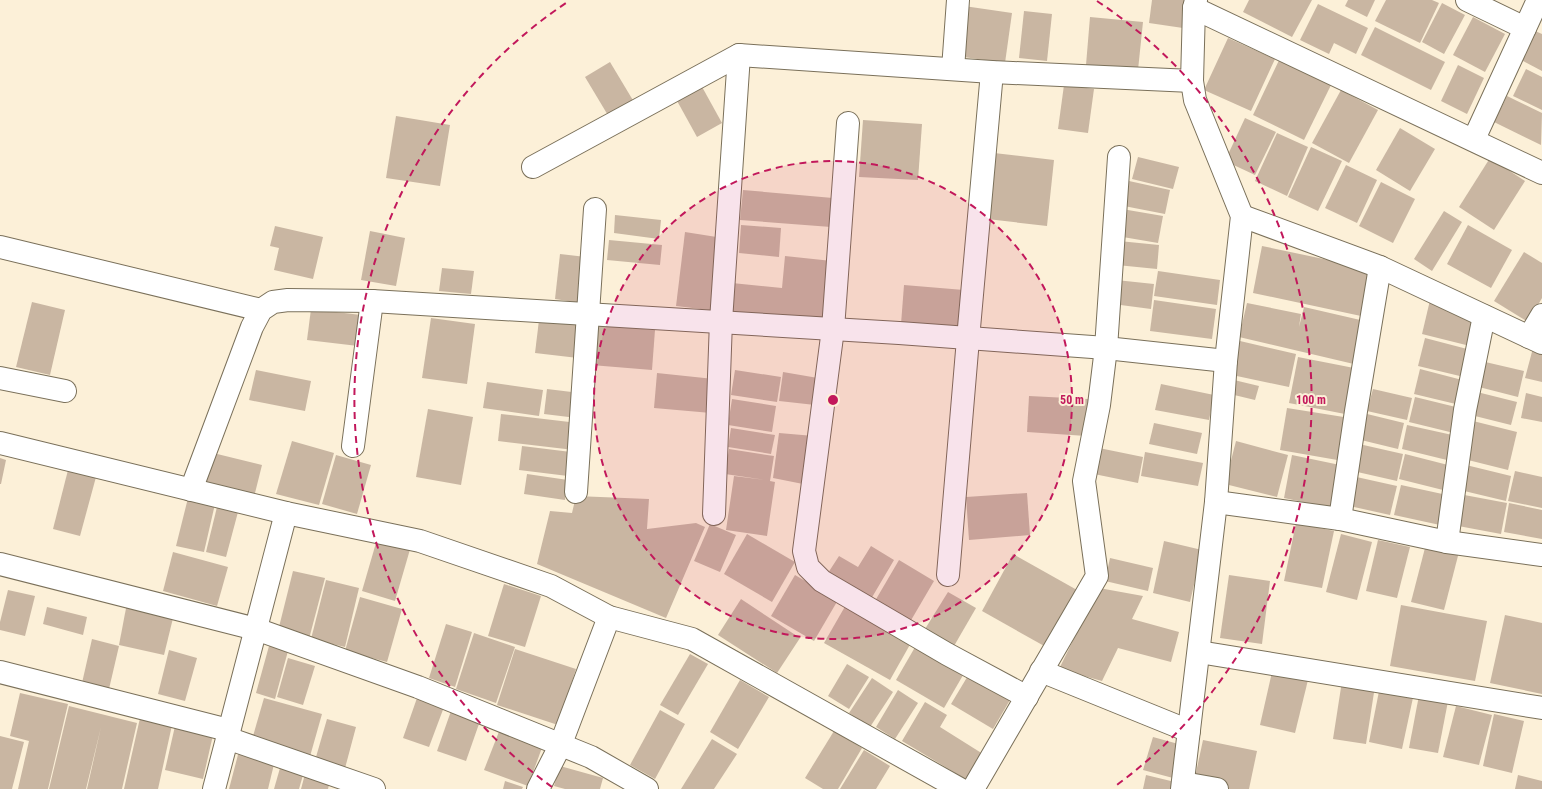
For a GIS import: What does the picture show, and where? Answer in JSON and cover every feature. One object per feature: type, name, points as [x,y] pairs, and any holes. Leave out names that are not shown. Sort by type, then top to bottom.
[{"type":"street","points":[[953,69],[958,0]]},
{"type":"street","points":[[1467,0],[1525,28]]},
{"type":"street","points":[[1474,139],[1538,0]]},
{"type":"street","points":[[1217,789],[1182,786],[1216,502],[1226,361],[1242,216],[1195,100],[1192,80],[1195,4],[1542,173]]},
{"type":"street","points":[[714,514],[721,322],[739,55]]},
{"type":"street","points":[[533,167],[739,55],[992,72],[1192,80]]},
{"type":"street","points":[[948,575],[992,72]]},
{"type":"street","points":[[848,123],[833,329],[804,551],[808,567],[828,585],[947,654],[1027,697]]},
{"type":"street","points":[[973,789],[1097,576],[1084,482],[1099,405],[1106,348],[1119,157]]},
{"type":"street","points":[[576,492],[594,209]]},
{"type":"street","points":[[1242,216],[1380,267],[1535,340],[1542,315]]},
{"type":"street","points":[[0,247],[261,310]]},
{"type":"street","points":[[1340,519],[1380,267]]},
{"type":"street","points":[[191,490],[252,327],[261,310],[273,302],[288,300],[372,301],[833,329],[1106,348],[1226,361]]},
{"type":"street","points":[[353,446],[372,301]]},
{"type":"street","points":[[1447,542],[1465,410],[1484,316]]},
{"type":"street","points":[[0,378],[65,391]]},
{"type":"street","points":[[0,443],[191,490],[420,541],[551,586],[609,617],[692,639],[960,789]]},
{"type":"street","points":[[1216,502],[1340,519],[1447,542],[1542,555]]},
{"type":"street","points":[[214,789],[286,512]]},
{"type":"street","points":[[0,564],[256,629],[418,687],[560,746],[591,757],[647,789]]},
{"type":"street","points":[[538,789],[560,746],[609,617]]},
{"type":"street","points":[[1199,652],[1542,708]]},
{"type":"street","points":[[0,672],[228,734],[374,789]]},
{"type":"street","points":[[1041,672],[1189,732]]},
{"type":"building","points":[[1152,0],[1186,0],[1183,28],[1149,23]]},
{"type":"building","points":[[1249,0],[1312,0],[1292,37],[1243,12]]},
{"type":"building","points":[[1348,0],[1375,0],[1367,17],[1345,6]]},
{"type":"building","points":[[1386,0],[1432,0],[1439,3],[1420,43],[1375,21]]},
{"type":"building","points":[[1442,3],[1465,15],[1444,54],[1422,42]]},
{"type":"building","points":[[1318,4],[1368,28],[1356,54],[1334,43],[1329,54],[1300,40]]},
{"type":"building","points":[[964,6],[1012,13],[1005,63],[957,56]]},
{"type":"building","points":[[1024,11],[1052,14],[1047,61],[1019,58]]},
{"type":"building","points":[[1090,17],[1143,22],[1138,70],[1086,65]]},
{"type":"building","points":[[1473,17],[1505,34],[1485,72],[1453,55]]},
{"type":"building","points":[[1375,27],[1445,62],[1431,90],[1361,55]]},
{"type":"building","points":[[1535,31],[1542,34],[1542,71],[1521,60]]},
{"type":"building","points":[[1228,38],[1275,59],[1251,111],[1204,90]]},
{"type":"building","points":[[1281,56],[1333,81],[1304,140],[1253,115]]},
{"type":"building","points":[[610,62],[634,102],[609,117],[585,77]]},
{"type":"building","points":[[1458,65],[1484,78],[1467,114],[1441,101]]},
{"type":"building","points":[[1526,69],[1542,77],[1542,110],[1513,96]]},
{"type":"building","points":[[701,85],[722,123],[697,137],[676,99]]},
{"type":"building","points":[[1064,85],[1094,89],[1088,133],[1058,129]]},
{"type":"building","points":[[1341,90],[1378,110],[1349,163],[1312,143]]},
{"type":"building","points":[[1507,96],[1542,113],[1541,145],[1494,122]]},
{"type":"building","points":[[396,116],[450,125],[440,186],[386,178]]},
{"type":"building","points":[[1245,118],[1276,132],[1255,175],[1225,161]]},
{"type":"building","points":[[863,120],[922,124],[918,180],[859,177]]},
{"type":"building","points":[[1400,128],[1435,149],[1410,191],[1376,170]]},
{"type":"building","points":[[1277,133],[1308,147],[1287,196],[1255,181]]},
{"type":"building","points":[[1311,147],[1342,161],[1318,211],[1288,197]]},
{"type":"building","points":[[994,153],[1054,160],[1047,226],[987,219]]},
{"type":"building","points":[[1138,157],[1179,167],[1173,189],[1132,179]]},
{"type":"building","points":[[1490,158],[1525,181],[1494,230],[1459,207]]},
{"type":"building","points":[[1346,165],[1377,180],[1357,223],[1325,208]]},
{"type":"building","points":[[1129,181],[1170,190],[1165,214],[1124,206]]},
{"type":"building","points":[[1381,182],[1415,199],[1393,243],[1359,226]]},
{"type":"building","points":[[743,190],[833,198],[831,227],[740,220]]},
{"type":"building","points":[[1122,209],[1163,216],[1158,243],[1117,236]]},
{"type":"building","points":[[1444,211],[1462,222],[1432,271],[1414,259]]},
{"type":"building","points":[[615,215],[661,220],[659,239],[614,233]]},
{"type":"building","points":[[741,225],[781,228],[779,257],[739,253]]},
{"type":"building","points":[[1468,225],[1512,250],[1491,288],[1447,264]]},
{"type":"building","points":[[275,226],[323,237],[313,279],[274,270],[279,248],[270,246]]},
{"type":"building","points":[[370,231],[405,238],[396,286],[361,280]]},
{"type":"building","points":[[685,232],[723,238],[717,311],[676,306]]},
{"type":"building","points":[[609,240],[662,245],[660,265],[607,260]]},
{"type":"building","points":[[1119,241],[1159,245],[1157,269],[1117,265]]},
{"type":"building","points":[[1262,246],[1371,269],[1361,316],[1253,293]]},
{"type":"building","points":[[1524,252],[1542,263],[1542,298],[1528,322],[1494,301]]},
{"type":"building","points":[[560,254],[586,257],[581,303],[555,299]]},
{"type":"building","points":[[785,256],[832,261],[826,324],[729,314],[732,283],[782,288]]},
{"type":"building","points":[[442,268],[474,271],[471,294],[439,291]]},
{"type":"building","points":[[1158,271],[1220,280],[1217,305],[1154,296]]},
{"type":"building","points":[[1116,280],[1154,284],[1151,309],[1113,304]]},
{"type":"building","points":[[904,285],[964,290],[961,329],[901,324]]},
{"type":"building","points":[[1431,296],[1477,315],[1470,346],[1422,334]]},
{"type":"building","points":[[1154,300],[1216,309],[1212,339],[1150,331]]},
{"type":"building","points":[[32,302],[65,310],[50,375],[16,367]]},
{"type":"building","points":[[1247,303],[1301,314],[1299,327],[1304,307],[1369,322],[1358,365],[1239,337]]},
{"type":"building","points":[[311,309],[361,315],[358,346],[307,340]]},
{"type":"building","points":[[431,318],[475,324],[467,384],[422,378]]},
{"type":"building","points":[[539,320],[582,326],[578,358],[535,353]]},
{"type":"building","points":[[595,325],[655,330],[652,370],[591,365]]},
{"type":"building","points":[[1425,338],[1471,350],[1464,377],[1418,366]]},
{"type":"building","points":[[1240,341],[1296,354],[1289,387],[1232,375]]},
{"type":"building","points":[[1533,348],[1542,351],[1542,382],[1525,378]]},
{"type":"building","points":[[1298,357],[1354,368],[1345,414],[1289,403]]},
{"type":"building","points":[[1481,361],[1524,371],[1518,397],[1475,386]]},
{"type":"building","points":[[1420,369],[1466,381],[1460,405],[1414,394]]},
{"type":"building","points":[[256,370],[311,381],[305,411],[249,400]]},
{"type":"building","points":[[735,370],[781,377],[777,402],[731,395]]},
{"type":"building","points":[[783,372],[818,378],[815,405],[779,401]]},
{"type":"building","points":[[657,373],[714,379],[711,413],[654,408]]},
{"type":"building","points":[[1234,380],[1259,386],[1255,400],[1230,394]]},
{"type":"building","points":[[487,382],[543,390],[539,416],[483,408]]},
{"type":"building","points":[[1161,384],[1214,395],[1209,420],[1155,410]]},
{"type":"building","points":[[547,389],[580,393],[577,418],[544,414]]},
{"type":"building","points":[[1373,389],[1412,398],[1407,420],[1367,411]]},
{"type":"building","points":[[1477,392],[1517,402],[1511,425],[1471,415]]},
{"type":"building","points":[[1526,393],[1542,397],[1542,422],[1521,418]]},
{"type":"building","points":[[1029,396],[1088,399],[1086,436],[1027,432]]},
{"type":"building","points":[[1415,397],[1464,409],[1458,434],[1409,422]]},
{"type":"building","points":[[732,399],[776,406],[772,432],[728,425]]},
{"type":"building","points":[[1287,408],[1350,418],[1343,461],[1280,450]]},
{"type":"building","points":[[428,409],[473,417],[461,485],[416,477]]},
{"type":"building","points":[[501,414],[578,423],[574,450],[498,441]]},
{"type":"building","points":[[1367,414],[1404,423],[1398,449],[1361,440]]},
{"type":"building","points":[[1473,421],[1517,432],[1508,470],[1464,459]]},
{"type":"building","points":[[1154,423],[1202,433],[1197,454],[1149,444]]},
{"type":"building","points":[[1407,425],[1457,436],[1451,461],[1402,449]]},
{"type":"building","points":[[731,428],[775,435],[771,454],[728,447]]},
{"type":"building","points":[[779,433],[814,436],[808,485],[773,478]]},
{"type":"building","points":[[292,441],[334,453],[319,505],[276,494]]},
{"type":"building","points":[[1236,441],[1288,455],[1277,497],[1225,484]]},
{"type":"building","points":[[1359,444],[1403,454],[1397,481],[1353,471]]},
{"type":"building","points":[[522,446],[571,452],[568,476],[519,470]]},
{"type":"building","points":[[1099,448],[1143,457],[1138,483],[1094,474]]},
{"type":"building","points":[[729,449],[774,456],[770,481],[775,482],[767,536],[726,530],[734,476],[765,480],[725,474]]},
{"type":"building","points":[[209,452],[262,465],[254,497],[202,484]]},
{"type":"building","points":[[1145,452],[1203,463],[1198,486],[1141,476]]},
{"type":"building","points":[[1405,454],[1452,466],[1447,491],[1399,479]]},
{"type":"building","points":[[336,455],[371,465],[357,514],[322,504]]},
{"type":"building","points":[[1292,455],[1340,465],[1331,508],[1284,498]]},
{"type":"building","points":[[0,458],[6,460],[1,484],[0,484]]},
{"type":"building","points":[[1466,465],[1511,476],[1506,501],[1460,490]]},
{"type":"building","points":[[68,470],[96,477],[80,536],[53,529]]},
{"type":"building","points":[[1515,471],[1542,477],[1542,508],[1508,501]]},
{"type":"building","points":[[527,474],[568,480],[565,500],[524,494]]},
{"type":"building","points":[[1352,476],[1397,486],[1390,515],[1345,505]]},
{"type":"building","points":[[1401,485],[1447,495],[1440,525],[1394,515]]},
{"type":"building","points":[[1027,493],[1030,535],[969,540],[966,497]]},
{"type":"building","points":[[1459,494],[1507,503],[1501,534],[1453,525]]},
{"type":"building","points":[[576,496],[649,499],[647,529],[696,523],[705,527],[666,618],[537,564],[550,511],[572,513]]},
{"type":"building","points":[[188,498],[215,504],[204,552],[176,546]]},
{"type":"building","points":[[1509,503],[1542,510],[1542,539],[1504,532]]},
{"type":"building","points":[[217,507],[238,512],[226,557],[206,552]]},
{"type":"building","points":[[1296,523],[1334,531],[1322,588],[1284,581]]},
{"type":"building","points":[[710,524],[736,535],[720,572],[694,561]]},
{"type":"building","points":[[747,534],[795,562],[772,602],[724,574]]},
{"type":"building","points":[[1341,534],[1372,542],[1357,600],[1326,592]]},
{"type":"building","points":[[378,536],[411,546],[395,601],[362,591]]},
{"type":"building","points":[[1378,540],[1410,547],[1397,598],[1366,591]]},
{"type":"building","points":[[1164,541],[1202,550],[1190,602],[1153,593]]},
{"type":"building","points":[[1426,544],[1459,552],[1444,610],[1411,602]]},
{"type":"building","points":[[871,546],[894,560],[871,599],[828,573],[839,556],[858,567]]},
{"type":"building","points":[[173,552],[228,567],[217,606],[163,591]]},
{"type":"building","points":[[1013,554],[1077,590],[1046,647],[982,611]]},
{"type":"building","points":[[1110,558],[1153,568],[1148,591],[1105,581]]},
{"type":"building","points":[[899,560],[934,581],[910,622],[875,601]]},
{"type":"building","points":[[293,571],[325,578],[309,639],[278,631]]},
{"type":"building","points":[[795,575],[838,600],[814,641],[771,616]]},
{"type":"building","points":[[1229,575],[1270,581],[1262,644],[1220,638]]},
{"type":"building","points":[[326,580],[359,588],[345,647],[311,639]]},
{"type":"building","points":[[504,584],[541,596],[525,647],[488,636]]},
{"type":"building","points":[[1099,588],[1143,596],[1132,619],[1179,632],[1171,662],[1118,648],[1102,681],[1059,669]]},
{"type":"building","points":[[8,590],[35,596],[25,636],[0,630],[0,622]]},
{"type":"building","points":[[948,592],[976,608],[954,646],[925,629]]},
{"type":"building","points":[[360,597],[402,609],[387,662],[345,651]]},
{"type":"building","points":[[741,599],[800,638],[777,673],[718,635]]},
{"type":"building","points":[[127,603],[174,614],[164,655],[119,645]]},
{"type":"building","points":[[847,603],[912,641],[890,680],[824,643]]},
{"type":"building","points":[[1401,605],[1487,621],[1475,681],[1390,666]]},
{"type":"building","points":[[47,607],[87,617],[83,635],[43,624]]},
{"type":"building","points":[[1505,615],[1542,623],[1542,694],[1490,683]]},
{"type":"building","points":[[446,624],[472,632],[455,687],[429,678]]},
{"type":"building","points":[[474,633],[515,647],[496,703],[456,689]]},
{"type":"building","points":[[92,639],[119,646],[109,689],[82,683]]},
{"type":"building","points":[[918,642],[966,670],[944,708],[896,680]]},
{"type":"building","points":[[269,646],[288,651],[275,699],[256,693]]},
{"type":"building","points":[[515,649],[576,669],[558,725],[497,705]]},
{"type":"building","points":[[169,650],[197,658],[185,701],[158,694]]},
{"type":"building","points":[[690,654],[708,664],[678,715],[660,705]]},
{"type":"building","points":[[288,658],[315,666],[303,705],[277,697]]},
{"type":"building","points":[[847,664],[869,677],[849,709],[828,696]]},
{"type":"building","points":[[1272,672],[1308,680],[1295,733],[1260,725]]},
{"type":"building","points":[[969,674],[1010,700],[993,729],[951,704]]},
{"type":"building","points":[[872,678],[893,692],[870,727],[849,713]]},
{"type":"building","points":[[740,680],[769,697],[738,749],[710,732]]},
{"type":"building","points":[[1342,681],[1375,686],[1366,744],[1333,739]]},
{"type":"building","points":[[1380,686],[1414,693],[1402,749],[1369,742]]},
{"type":"building","points":[[898,690],[918,703],[895,739],[876,727]]},
{"type":"building","points":[[1420,690],[1449,696],[1438,753],[1409,748]]},
{"type":"building","points":[[20,693],[68,704],[48,789],[18,789],[29,741],[10,736]]},
{"type":"building","points":[[264,698],[322,714],[309,760],[251,743]]},
{"type":"building","points":[[417,698],[444,707],[429,747],[403,738]]},
{"type":"building","points":[[925,702],[947,715],[940,727],[983,754],[967,780],[902,741]]},
{"type":"building","points":[[69,706],[137,723],[122,789],[87,789],[101,727],[86,789],[49,789]]},
{"type":"building","points":[[1456,706],[1492,715],[1479,765],[1443,757]]},
{"type":"building","points":[[660,710],[685,724],[655,779],[630,765]]},
{"type":"building","points":[[451,711],[480,721],[466,761],[437,751]]},
{"type":"building","points":[[1494,714],[1524,721],[1512,773],[1483,766]]},
{"type":"building","points":[[140,718],[172,725],[158,789],[124,789]]},
{"type":"building","points":[[327,719],[356,727],[344,772],[314,764]]},
{"type":"building","points":[[175,726],[213,735],[203,779],[165,770]]},
{"type":"building","points":[[500,729],[543,745],[528,786],[484,770]]},
{"type":"building","points":[[834,731],[862,748],[838,789],[823,789],[805,778]]},
{"type":"building","points":[[0,736],[24,742],[12,789],[0,789]]},
{"type":"building","points":[[1153,737],[1182,745],[1173,778],[1143,770]]},
{"type":"building","points":[[712,739],[737,754],[714,789],[681,789]]},
{"type":"building","points":[[1203,740],[1257,751],[1249,789],[1230,789],[1194,782]]},
{"type":"building","points":[[240,747],[276,756],[268,789],[229,789]]},
{"type":"building","points":[[864,750],[890,766],[876,789],[840,789]]},
{"type":"building","points":[[560,766],[603,778],[600,789],[565,789],[554,786]]},
{"type":"building","points":[[280,768],[303,775],[299,789],[274,789]]},
{"type":"building","points":[[305,774],[330,781],[328,789],[301,789]]},
{"type":"building","points":[[1146,775],[1175,782],[1173,789],[1143,789]]},
{"type":"building","points":[[1518,775],[1542,781],[1542,789],[1515,789]]},
{"type":"building","points":[[505,781],[523,787],[522,789],[503,789]]}]
